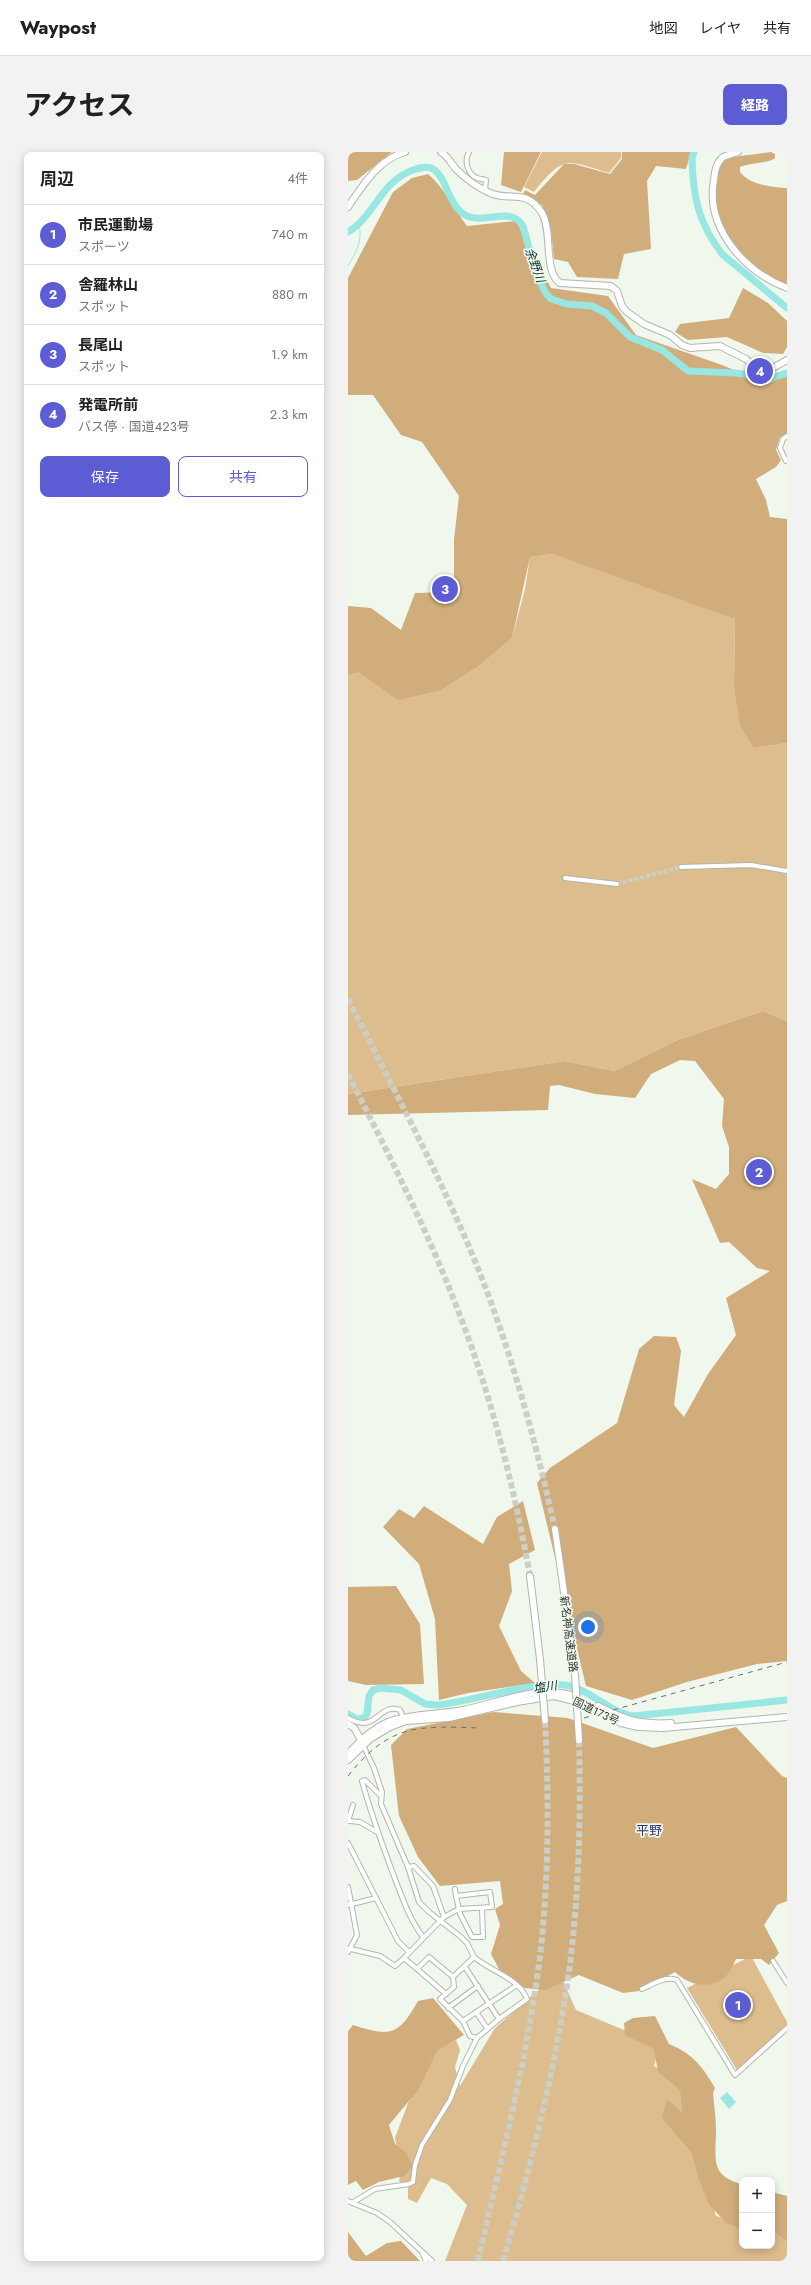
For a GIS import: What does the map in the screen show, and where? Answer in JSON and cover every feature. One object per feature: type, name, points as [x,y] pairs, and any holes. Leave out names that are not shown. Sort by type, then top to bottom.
[{"type":"highway","points":[[348,207],[369,177],[394,157],[405,152]]},
{"type":"highway","points":[[738,152],[726,155],[717,164],[713,186],[715,213],[720,226],[740,258],[764,278],[787,288]]},
{"type":"highway","points":[[444,153],[458,171],[484,190],[497,195],[520,195],[538,208],[547,227],[552,275],[560,283],[612,286],[617,291],[622,306],[627,312],[644,324],[670,335],[678,343],[686,347],[720,346],[746,358],[760,371],[769,370],[787,360]]},
{"type":"highway","name":"新名神高速道路","points":[[555,1529],[574,1668],[579,1740]]},
{"type":"highway","points":[[530,1576],[540,1659],[545,1720]]},
{"type":"highway","name":"国道173号","points":[[349,1751],[387,1723],[403,1717],[462,1710],[549,1692],[567,1693],[588,1701],[622,1719],[653,1724],[787,1714]]},
{"type":"highway","name":"国道173号","points":[[348,1760],[362,1742],[390,1727],[406,1721],[449,1718],[517,1702],[554,1696],[586,1704],[621,1723],[638,1727],[663,1728],[787,1717]]},
{"type":"highway","points":[[348,1724],[354,1728],[362,1742]]},
{"type":"street","points":[[469,152],[466,157],[466,164],[474,176],[486,180],[487,185],[484,190]]},
{"type":"street","points":[[786,461],[780,448],[783,439],[787,436]]},
{"type":"street","points":[[681,867],[751,865],[787,871]]},
{"type":"street","points":[[566,878],[617,884]]},
{"type":"street","points":[[348,1718],[361,1724],[366,1724],[386,1710],[392,1709],[400,1710],[403,1717]]},
{"type":"street","points":[[350,2202],[375,2189],[409,2184],[413,2182],[415,2165],[420,2152],[450,2100],[462,2066],[477,2038],[487,2028],[526,2000],[517,1985],[485,1966],[474,1957],[467,1944],[419,1902],[408,1868],[381,1804],[382,1792],[374,1768],[362,1742]]},
{"type":"street","points":[[381,1796],[365,1780],[362,1780],[377,1832],[409,1914],[423,1937]]},
{"type":"street","points":[[353,1805],[349,1821],[360,1822],[377,1832]]},
{"type":"street","points":[[348,1843],[398,1941],[409,1952]]},
{"type":"street","points":[[408,1868],[414,1866],[433,1886],[444,1917]]},
{"type":"street","points":[[348,1887],[350,1904],[358,1935],[349,1950],[380,1956],[395,1966],[444,1917],[459,1909],[492,1907],[490,1892],[456,1896]]},
{"type":"street","points":[[455,1889],[459,1909],[472,1937],[483,1937],[482,1908]]},
{"type":"street","points":[[350,1904],[376,1898]]},
{"type":"street","points":[[417,1969],[429,1957],[453,1977],[454,1987],[440,1999],[463,2021],[470,2036],[477,2038]]},
{"type":"street","points":[[453,1977],[474,1957]]},
{"type":"street","points":[[404,1958],[446,1994]]},
{"type":"street","points":[[773,1961],[787,1983]]},
{"type":"street","points":[[465,1966],[499,2019]]},
{"type":"street","points":[[642,1989],[659,1981],[674,1978],[677,1980],[735,2076],[787,2028]]},
{"type":"street","points":[[463,2021],[489,2002],[517,1985]]},
{"type":"street","points":[[448,2008],[478,1986]]},
{"type":"street","points":[[476,2012],[487,2028]]},
{"type":"street","points":[[350,2202],[382,2216],[403,2232],[432,2261]]},
{"type":"street","points":[[422,2251],[426,2261]]},
{"type":"shaded area","points":[[348,152],[392,152],[357,180],[348,181]]},
{"type":"shaded area","points":[[504,152],[541,152],[521,192],[501,185]]},
{"type":"shaded area","points":[[542,152],[621,152],[621,158],[609,173],[583,165],[567,164],[560,166],[544,180],[534,192],[524,187]]},
{"type":"shaded area","points":[[622,152],[691,152],[686,169],[656,166],[647,181],[651,249],[624,254],[618,279],[577,277],[568,262],[554,259],[551,230],[542,205],[523,194],[525,190],[535,195],[564,164],[574,164],[610,174],[622,159]]},
{"type":"shaded area","points":[[771,152],[775,154],[775,158],[772,160],[740,167],[740,172],[755,183],[787,188],[787,286],[759,270],[736,247],[720,219],[717,203],[717,176],[719,168],[725,158]]},
{"type":"shaded area","points":[[428,174],[444,192],[467,226],[516,221],[551,288],[608,296],[636,335],[722,365],[768,384],[787,374],[787,433],[780,437],[776,450],[781,460],[776,467],[756,479],[766,500],[770,517],[787,519],[787,743],[754,748],[740,726],[734,686],[735,619],[553,554],[530,557],[512,638],[479,666],[442,690],[398,700],[359,672],[348,675],[348,606],[371,608],[401,630],[415,593],[454,592],[454,540],[459,496],[422,442],[401,435],[373,395],[348,395],[348,278],[393,192],[412,178]]},
{"type":"shaded area","points":[[743,288],[768,303],[787,321],[787,347],[783,354],[763,353],[727,337],[688,340],[675,332],[680,324],[729,318]]},
{"type":"shaded area","points":[[553,554],[639,582],[735,619],[734,686],[754,748],[787,743],[787,1021],[763,1011],[678,1040],[614,1071],[565,1061],[348,1094],[348,675],[359,671],[442,690],[479,666],[512,638],[525,589],[530,557]]},
{"type":"shaded area","points":[[763,1011],[787,1021],[787,1661],[757,1664],[687,1682],[632,1700],[586,1686],[537,1483],[550,1468],[617,1423],[639,1349],[654,1336],[676,1337],[681,1351],[674,1405],[684,1417],[708,1374],[736,1335],[726,1298],[770,1271],[757,1268],[729,1242],[720,1243],[692,1179],[716,1189],[729,1174],[729,1147],[722,1126],[724,1099],[695,1061],[680,1060],[651,1074],[635,1098],[595,1094],[559,1085],[550,1086],[548,1110],[348,1115],[348,1094],[565,1061],[614,1071],[678,1040]]},
{"type":"shaded area","points":[[523,1501],[535,1550],[509,1564],[512,1591],[499,1626],[521,1671],[535,1683],[468,1693],[439,1700],[435,1619],[419,1564],[383,1527],[399,1509],[414,1518],[424,1506],[483,1544],[497,1517]]},
{"type":"shaded area","points":[[396,1586],[420,1624],[424,1684],[366,1685],[348,1681],[348,1587]]},
{"type":"shaded area","points":[[494,1712],[568,1718],[653,1748],[736,1727],[782,1776],[787,1778],[787,1901],[777,1905],[764,1925],[779,1953],[769,1965],[761,1959],[736,1959],[726,1976],[718,1982],[705,1985],[692,1983],[675,1972],[639,1991],[623,1993],[579,1975],[545,1990],[525,1988],[502,1975],[491,1954],[500,1925],[495,1909],[503,1904],[500,1881],[440,1886],[418,1857],[399,1816],[391,1745],[407,1729]]},
{"type":"shaded area","points":[[751,1956],[787,2022],[787,2026],[737,2070],[687,1988]]},
{"type":"shaded area","points":[[551,1979],[563,1981],[576,2010],[655,2043],[658,2052],[654,2066],[679,2078],[716,2216],[739,2222],[739,2249],[775,2249],[775,2230],[787,2234],[787,2261],[445,2261],[467,2205],[447,2184],[431,2178],[417,2203],[408,2199],[408,2186],[399,2181],[401,2172],[395,2138],[408,2103],[436,2051],[456,2040],[460,2050],[455,2067],[460,2086],[495,2028]]},
{"type":"shaded area","points":[[433,1998],[464,2035],[437,2051],[418,2090],[389,2125],[395,2144],[406,2153],[413,2166],[404,2176],[379,2182],[363,2190],[356,2181],[348,2185],[348,2031],[353,2025],[376,2031],[392,2031],[405,2021],[418,2001]]},
{"type":"shaded area","points":[[655,2016],[669,2044],[691,2057],[706,2073],[715,2088],[713,2093],[717,2164],[719,2171],[724,2176],[739,2183],[739,2228],[726,2223],[709,2204],[698,2177],[692,2153],[662,2118],[667,2099],[683,2114],[680,2090],[658,2072],[654,2049],[625,2035],[624,2023],[633,2018]]},
{"type":"shaded area","points":[[775,2193],[787,2196],[787,2241],[776,2233]]},
{"type":"shaded area","points":[[348,2232],[366,2256],[387,2243],[401,2241],[420,2261],[348,2261]]},
{"type":"water","points":[[727,2092],[736,2102],[729,2109],[720,2098]]},
{"type":"waterway","name":"余野川","points":[[694,152],[692,158],[694,185],[698,209],[707,231],[722,254],[787,308]]},
{"type":"waterway","name":"余野川","points":[[348,232],[365,217],[385,191],[402,175],[420,168],[431,168],[437,172],[452,200],[462,213],[470,217],[485,218],[506,216],[518,220],[523,226],[536,273],[545,292],[551,299],[567,304],[592,306],[606,313],[630,337],[662,350],[688,371],[736,373],[771,378],[787,373]]},
{"type":"waterway","points":[[348,266],[356,251],[359,241],[359,225]]},
{"type":"waterway","name":"塩川","points":[[348,1714],[357,1719],[364,1718],[367,1714],[369,1696],[373,1690],[381,1688],[401,1690],[425,1704],[437,1705],[525,1688],[558,1684],[578,1689],[618,1711],[634,1716],[787,1700]]},
{"type":"tunnel","points":[[617,884],[681,867]]},
{"type":"tunnel","points":[[348,999],[442,1186],[484,1283],[519,1387],[555,1529]]},
{"type":"tunnel","points":[[348,1074],[421,1222],[447,1282],[471,1345],[501,1443],[517,1509],[530,1576]]},
{"type":"tunnel","points":[[478,2261],[521,2071],[535,1995],[540,1956],[547,1868],[547,1779],[545,1720]]},
{"type":"tunnel","points":[[503,2261],[541,2118],[557,2045],[569,1972],[577,1886],[580,1798],[579,1740]]},
{"type":"railway","points":[[584,1718],[787,1662]]},
{"type":"railway","points":[[348,1776],[363,1759],[378,1746],[392,1737],[407,1731],[440,1727],[481,1728]]},
{"type":"place","name":"発電所前","points":[[760,371]]},
{"type":"place","name":"長尾山","points":[[445,589]]},
{"type":"place","name":"舎羅林山","points":[[759,1172]]},
{"type":"place","name":"市民運動場","points":[[738,2005]]},
{"type":"district","name":"平野","points":[[649,1830]]}]
